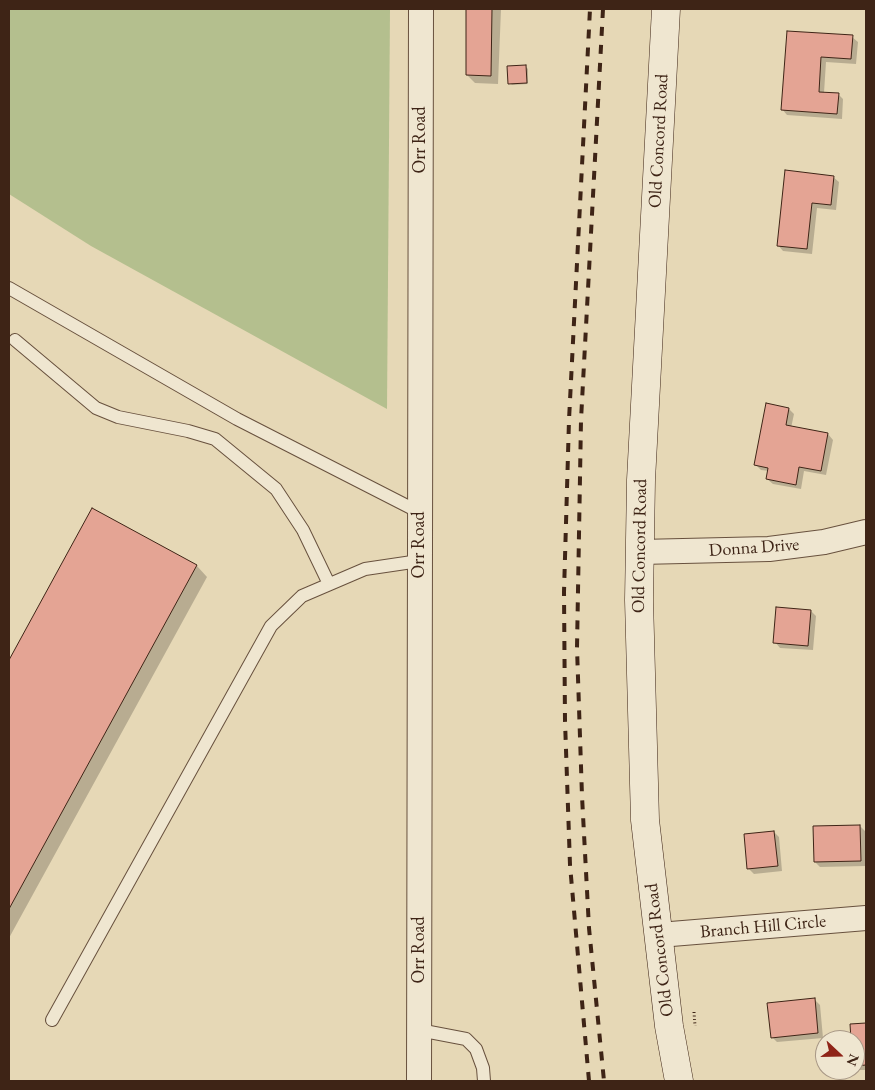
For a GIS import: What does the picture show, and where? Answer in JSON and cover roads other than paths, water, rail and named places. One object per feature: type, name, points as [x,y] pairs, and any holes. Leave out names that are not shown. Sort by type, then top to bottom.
[{"type":"street","name":"Orr Road","points":[[419,1081],[421,9]]},
{"type":"street","name":"Old Concord Road","points":[[666,9],[641,480],[642,751],[646,820],[669,1026],[679,1081]]},
{"type":"street","name":"Donna Drive","points":[[640,552],[769,550],[824,542],[866,532]]},
{"type":"street","name":"Branch Hill Circle","points":[[659,935],[866,918]]},
{"type":"lane","points":[[9,288],[237,419],[419,512]]},
{"type":"lane","points":[[15,340],[96,408],[118,417],[188,431],[215,439],[276,489],[303,530],[329,584]]},
{"type":"lane","points":[[52,1020],[271,626],[302,596],[329,584],[365,569],[419,561]]},
{"type":"lane","points":[[419,1030],[466,1039],[476,1048],[483,1068],[484,1081]]},
{"type":"railway","points":[[589,1081],[570,865],[565,721],[564,592],[569,420],[590,9]]},
{"type":"railway","points":[[603,9],[581,420],[577,648],[589,928],[604,1081]]}]
